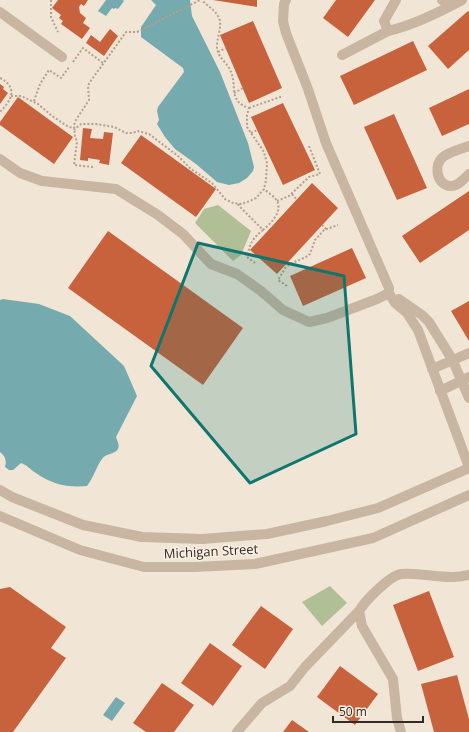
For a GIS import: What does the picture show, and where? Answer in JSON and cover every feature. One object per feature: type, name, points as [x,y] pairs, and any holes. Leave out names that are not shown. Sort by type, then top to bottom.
[{"type":"street","points":[[286,0],[284,4],[283,21],[286,33],[308,89],[326,143],[389,288],[389,293],[395,303],[407,313],[418,330],[469,468]]},
{"type":"street","points":[[388,31],[384,21],[396,0]]},
{"type":"street","points":[[442,0],[450,6]]},
{"type":"street","points":[[342,55],[388,31],[404,27],[438,13],[462,0]]},
{"type":"street","points":[[0,12],[62,57]]},
{"type":"street","points":[[469,146],[443,157],[437,168],[441,181],[452,186],[462,182],[469,174]]},
{"type":"street","points":[[0,159],[20,173],[42,181],[116,188],[158,215],[183,234],[211,264],[237,274],[262,292],[283,310],[309,322],[334,315],[389,293]]},
{"type":"street","points":[[389,293],[422,315],[429,322],[466,379],[469,398]]},
{"type":"street","points":[[432,369],[452,359],[469,353]]},
{"type":"street","points":[[440,391],[466,379]]},
{"type":"street","name":"Michigan Street","points":[[0,490],[12,497],[83,525],[142,537],[202,539],[268,534],[378,508],[469,468]]},
{"type":"street","name":"Michigan Street","points":[[0,516],[80,550],[144,567],[255,564],[373,538],[469,495]]},
{"type":"street","points":[[237,732],[262,703],[290,686],[359,610],[365,601],[399,574],[453,577],[469,575]]},
{"type":"street","points":[[359,610],[362,626],[393,679],[397,718],[401,732]]},
{"type":"path","points":[[51,0],[51,17],[58,32]]},
{"type":"path","points":[[93,167],[74,165],[77,142],[74,125],[89,100],[88,86],[126,32],[137,32],[193,3],[201,0],[215,11],[220,19],[217,47],[218,52],[231,71],[234,93],[239,102],[249,108]]},
{"type":"path","points":[[34,102],[40,84],[49,70],[61,78],[83,48],[103,63]]},
{"type":"path","points":[[218,52],[226,48]]},
{"type":"path","points":[[0,78],[9,84],[11,90],[11,96],[6,106],[0,112]]},
{"type":"path","points":[[234,93],[243,88]]},
{"type":"path","points":[[11,96],[21,96],[34,102],[64,124],[75,129]]},
{"type":"path","points":[[249,108],[283,96]]},
{"type":"path","points":[[238,204],[250,201],[264,189],[266,180],[267,163],[261,147],[247,126],[249,108]]},
{"type":"path","points":[[75,129],[81,124],[96,124],[114,127],[126,133],[138,131],[150,134],[178,156],[191,169],[212,183],[225,199],[238,204],[263,230]]},
{"type":"path","points":[[251,133],[257,130]]},
{"type":"path","points":[[277,201],[292,194],[309,177],[320,174],[309,146]]},
{"type":"path","points":[[255,263],[248,258],[250,246],[255,236],[274,219],[278,207],[277,201],[264,189]]},
{"type":"path","points":[[292,194],[297,200]]},
{"type":"path","points":[[322,225],[326,229]]},
{"type":"path","points":[[287,286],[278,280],[286,268],[295,261],[306,258],[310,254],[315,240],[324,230],[338,225]]},
{"type":"path","points":[[292,258],[295,261]]},
{"type":"highlighted area","points":[[198,243],[344,276],[356,434],[250,483],[151,366]]},
{"type":"green space","points":[[218,205],[251,231],[241,255],[233,261],[195,223],[204,209]]},
{"type":"green space","points":[[330,586],[347,603],[322,626],[302,602]]},
{"type":"water","points":[[106,0],[124,1],[118,9],[112,8],[106,16],[98,11]]},
{"type":"water","points":[[151,0],[190,0],[192,16],[220,72],[248,143],[254,167],[253,171],[247,178],[239,183],[229,185],[217,182],[175,149],[157,124],[159,120],[157,111],[158,107],[184,72],[183,68],[141,37],[141,27],[156,5]]},
{"type":"water","points":[[3,299],[39,304],[70,316],[124,366],[137,396],[116,437],[119,448],[102,459],[87,486],[66,486],[48,480],[21,463],[13,470],[9,470],[5,467],[5,458],[0,452],[0,300]]},
{"type":"water","points":[[116,697],[125,703],[112,721],[103,715]]},
{"type":"building","points":[[58,0],[88,0],[84,6],[81,4],[79,7],[80,13],[86,18],[83,23],[90,28],[82,39],[61,24],[63,21],[59,18],[61,15],[52,8]]},
{"type":"building","points":[[213,0],[257,0],[257,7]]},
{"type":"building","points":[[336,0],[375,0],[348,37],[323,18]]},
{"type":"building","points":[[468,11],[469,50],[448,69],[428,46]]},
{"type":"building","points":[[253,21],[282,88],[249,103],[220,35]]},
{"type":"building","points":[[110,29],[118,36],[104,56],[86,43],[91,35],[100,42]]},
{"type":"building","points":[[413,41],[427,70],[354,105],[340,76]]},
{"type":"building","points":[[0,84],[8,93],[0,104]]},
{"type":"building","points":[[469,89],[469,124],[442,136],[429,108]]},
{"type":"building","points":[[18,97],[73,137],[54,164],[0,125],[0,122]]},
{"type":"building","points":[[283,103],[315,170],[283,185],[251,117]]},
{"type":"building","points":[[394,114],[427,188],[397,200],[364,127]]},
{"type":"building","points":[[83,128],[92,129],[90,138],[103,139],[104,132],[113,133],[109,165],[99,163],[100,160],[88,158],[88,161],[80,160]]},
{"type":"building","points":[[141,135],[216,189],[196,217],[121,163]]},
{"type":"building","points":[[312,183],[338,208],[277,274],[250,250]]},
{"type":"building","points":[[469,191],[469,230],[420,263],[402,236]]},
{"type":"building","points":[[108,231],[243,328],[203,385],[68,288]]},
{"type":"building","points":[[352,248],[366,278],[303,306],[290,276]]},
{"type":"building","points":[[469,301],[469,341],[451,311]]},
{"type":"building","points":[[10,587],[66,627],[51,648],[66,658],[13,732],[0,732],[0,589]]},
{"type":"building","points":[[429,591],[454,657],[418,671],[393,605]]},
{"type":"building","points":[[261,606],[293,629],[265,669],[232,645]]},
{"type":"building","points":[[210,643],[242,666],[213,706],[181,683]]},
{"type":"building","points":[[340,666],[378,694],[355,725],[317,697]]},
{"type":"building","points":[[457,675],[469,719],[469,732],[434,732],[421,684]]},
{"type":"building","points":[[162,683],[194,705],[174,732],[146,732],[133,723]]},
{"type":"building","points":[[292,720],[309,732],[283,732]]}]
